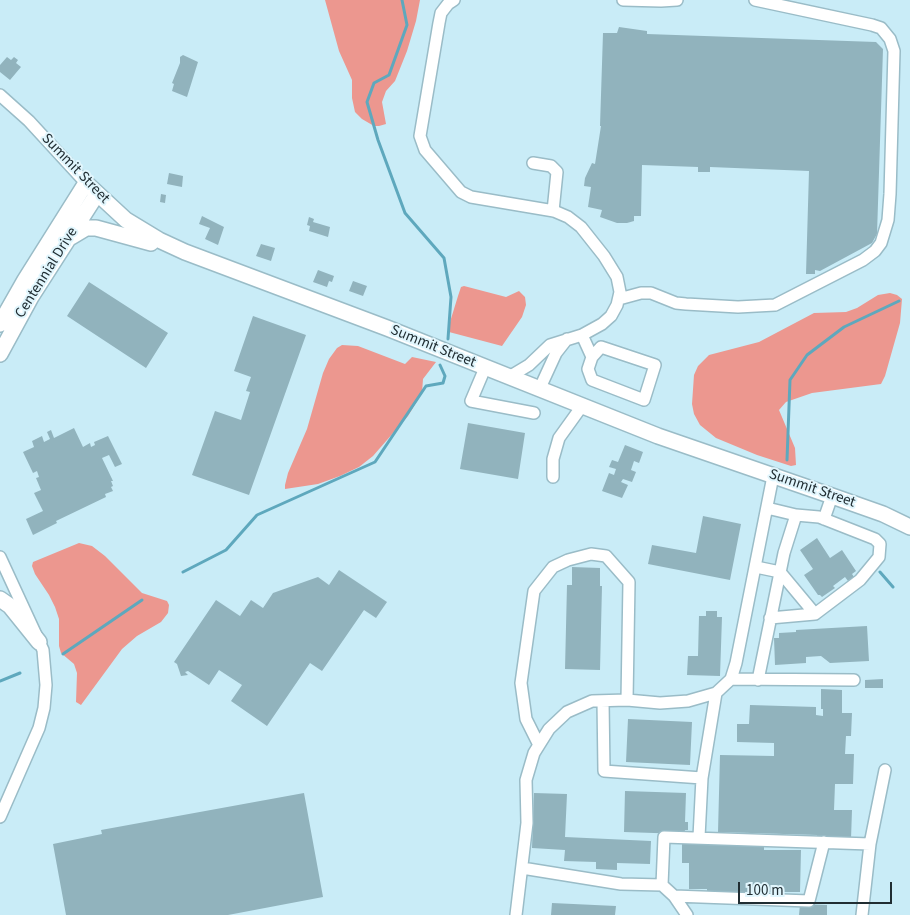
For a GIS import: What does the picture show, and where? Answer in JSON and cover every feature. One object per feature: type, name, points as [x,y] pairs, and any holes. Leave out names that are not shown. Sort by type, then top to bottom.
[{"type":"main road","name":"Summit Street","points":[[86,183],[112,209],[141,230],[185,252],[387,328],[658,436],[883,514],[910,527]]},
{"type":"main road","name":"Centennial Drive","points":[[0,324],[25,280],[86,183]]},
{"type":"main road","name":"Centennial Drive","points":[[0,354],[24,309],[97,194]]},
{"type":"main road","points":[[68,240],[86,228],[96,228],[185,252]]},
{"type":"main road","points":[[0,599],[10,606],[39,642]]},
{"type":"street","points":[[454,0],[441,13],[422,121],[421,142],[425,150],[461,192],[470,197],[552,211],[568,217],[581,227],[604,256],[617,277],[620,292],[617,306],[611,316],[602,324],[582,335],[550,345],[529,365],[509,378]]},
{"type":"street","points":[[623,0],[661,2],[677,0]]},
{"type":"street","points":[[619,299],[641,293],[651,293],[686,304],[738,307],[775,305],[864,260],[881,243],[887,225],[890,194],[894,52],[890,39],[881,28],[872,25],[755,0]]},
{"type":"street","name":"Summit Street","points":[[0,95],[29,121],[86,183]]},
{"type":"street","points":[[533,163],[551,166],[557,172],[552,211]]},
{"type":"street","points":[[582,335],[592,357],[588,369],[592,380],[644,400],[655,365],[601,347],[592,357]]},
{"type":"street","points":[[539,390],[556,353],[567,339]]},
{"type":"street","points":[[485,368],[471,401],[534,413]]},
{"type":"street","points":[[553,477],[553,459],[559,438],[582,406]]},
{"type":"street","points":[[516,915],[527,823],[526,780],[534,753],[549,728],[566,712],[592,701],[627,700],[660,703],[688,701],[716,693],[731,680],[773,476]]},
{"type":"street","points":[[824,519],[832,496]]},
{"type":"street","points":[[767,508],[796,516],[824,519],[875,539],[880,544],[879,557],[860,580],[815,614],[770,618]]},
{"type":"street","points":[[758,680],[784,553],[796,516]]},
{"type":"street","points":[[539,745],[526,719],[521,683],[534,592],[553,567],[568,560],[591,554],[606,556],[629,582],[627,700]]},
{"type":"street","points":[[0,557],[43,650],[46,667],[44,708],[35,737],[0,817]]},
{"type":"street","points":[[756,566],[780,572],[815,614]]},
{"type":"street","points":[[731,680],[854,680]]},
{"type":"street","points":[[699,837],[702,778],[716,693]]},
{"type":"street","points":[[603,701],[604,771],[702,778]]},
{"type":"street","points":[[862,915],[870,844],[884,770]]},
{"type":"street","points":[[662,885],[664,837],[870,844]]},
{"type":"street","points":[[674,896],[809,901],[824,842]]},
{"type":"street","points":[[522,868],[621,884],[662,885],[674,896],[687,915]]},
{"type":"shaded area","points":[[325,0],[420,0],[407,51],[395,81],[386,91],[382,102],[386,124],[374,126],[355,112],[352,98],[352,80],[339,51]]},
{"type":"shaded area","points":[[464,286],[506,297],[519,291],[525,297],[526,305],[522,317],[502,346],[449,332],[458,296],[461,287]]},
{"type":"shaded area","points":[[890,293],[902,299],[900,323],[881,384],[812,393],[786,402],[779,410],[795,448],[796,465],[791,466],[757,455],[716,438],[700,425],[694,414],[692,404],[694,375],[698,366],[709,355],[759,342],[814,313],[846,312],[857,308],[878,295]]},
{"type":"shaded area","points":[[342,345],[358,346],[405,364],[412,357],[436,362],[423,379],[422,393],[408,416],[373,456],[359,467],[340,476],[318,484],[285,489],[288,473],[307,429],[323,373],[329,359],[337,348]]},
{"type":"shaded area","points":[[79,543],[92,546],[105,556],[142,593],[167,601],[169,605],[168,613],[161,622],[137,636],[122,649],[81,705],[76,702],[77,673],[74,664],[61,653],[59,646],[59,619],[55,607],[32,566],[33,562]]},
{"type":"building","points":[[619,27],[647,31],[647,34],[876,42],[883,49],[877,234],[872,243],[820,271],[815,270],[815,274],[806,274],[809,171],[710,167],[710,172],[698,172],[698,167],[642,165],[641,216],[634,216],[634,221],[617,223],[600,217],[602,210],[588,207],[591,187],[584,186],[585,178],[592,163],[595,164],[601,126],[603,33],[617,33]]},
{"type":"building","points":[[183,55],[198,62],[187,97],[172,91],[174,84],[172,83],[180,63],[180,57]]},
{"type":"building","points":[[7,57],[11,60],[14,57],[18,60],[16,63],[21,67],[10,80],[0,72],[0,65]]},
{"type":"building","points":[[169,173],[183,176],[182,187],[167,184]]},
{"type":"building","points":[[161,194],[166,195],[165,203],[160,202]]},
{"type":"building","points":[[202,216],[224,227],[218,245],[205,239],[210,228],[199,224]]},
{"type":"building","points":[[309,217],[314,219],[313,222],[330,227],[328,237],[309,231],[310,226],[307,225]]},
{"type":"building","points":[[261,244],[275,248],[271,261],[256,256]]},
{"type":"building","points":[[318,270],[334,276],[332,282],[329,281],[327,287],[313,282]]},
{"type":"building","points":[[353,281],[367,286],[363,296],[349,291]]},
{"type":"building","points":[[89,282],[168,333],[146,368],[67,316]]},
{"type":"building","points":[[253,316],[306,335],[249,495],[192,475],[215,411],[241,420],[250,392],[246,391],[251,377],[234,371]]},
{"type":"building","points":[[468,423],[525,433],[518,479],[460,469]]},
{"type":"building","points":[[74,428],[83,447],[90,443],[91,447],[95,445],[94,442],[108,436],[122,464],[115,467],[109,455],[102,458],[113,481],[111,481],[113,486],[111,487],[113,491],[105,494],[106,497],[56,521],[57,523],[33,535],[26,519],[43,511],[34,493],[41,490],[36,478],[39,477],[37,471],[33,473],[23,452],[34,447],[32,441],[42,436],[44,442],[50,439],[47,432],[51,430],[54,438]]},
{"type":"building","points":[[625,445],[643,452],[639,463],[634,461],[631,470],[636,472],[632,482],[623,479],[621,482],[628,485],[622,498],[602,491],[609,473],[614,475],[616,469],[609,467],[612,460],[618,462]]},
{"type":"building","points":[[703,516],[741,524],[730,580],[648,564],[652,545],[696,553]]},
{"type":"building","points":[[817,538],[830,558],[842,550],[856,571],[852,574],[854,577],[848,581],[845,577],[833,586],[835,588],[822,597],[818,595],[804,575],[813,569],[800,550]]},
{"type":"building","points":[[572,567],[600,568],[600,586],[602,586],[600,670],[565,669],[567,585],[572,585]]},
{"type":"building","points":[[339,570],[387,602],[376,618],[364,610],[322,671],[310,663],[267,726],[231,701],[242,685],[219,670],[209,685],[188,671],[185,672],[188,675],[181,676],[177,664],[174,662],[216,600],[240,616],[251,600],[263,608],[273,593],[318,577],[329,585]]},
{"type":"building","points":[[706,611],[717,611],[717,617],[722,617],[720,676],[687,675],[688,656],[698,656],[699,616],[706,616]]},
{"type":"building","points":[[867,626],[869,661],[830,663],[821,656],[806,657],[806,663],[775,665],[774,638],[779,638],[779,633],[796,632],[796,630]]},
{"type":"building","points":[[883,679],[883,688],[865,688],[865,680]]},
{"type":"building","points":[[821,689],[842,690],[842,713],[852,713],[851,736],[846,736],[845,754],[854,754],[853,784],[835,784],[834,810],[852,810],[851,839],[817,838],[817,835],[718,832],[720,755],[774,756],[774,743],[737,742],[737,724],[749,724],[750,705],[816,707],[816,715],[823,716]]},
{"type":"building","points":[[628,719],[692,722],[690,765],[626,762]]},
{"type":"building","points":[[625,791],[686,793],[685,822],[688,822],[688,830],[685,830],[684,834],[624,832]]},
{"type":"building","points":[[304,793],[323,897],[228,915],[66,915],[53,844],[102,834],[101,830]]},
{"type":"building","points":[[534,793],[567,794],[565,837],[651,841],[650,864],[617,863],[617,870],[596,869],[596,862],[564,861],[565,850],[532,848]]},
{"type":"building","points":[[682,842],[764,843],[764,850],[801,850],[800,892],[707,892],[707,889],[689,889],[689,863],[682,863]]},
{"type":"building","points":[[552,903],[616,906],[615,915],[551,915]]},
{"type":"building","points":[[800,904],[827,905],[827,915],[799,915]]},
{"type":"waterway","points":[[402,0],[407,25],[389,75],[374,83],[367,102],[378,140],[405,213],[444,258],[451,297],[448,339]]},
{"type":"waterway","points":[[787,460],[790,380],[807,355],[844,327],[899,301]]},
{"type":"waterway","points":[[183,572],[226,550],[257,515],[375,462],[426,386],[443,383],[445,376],[440,365]]},
{"type":"waterway","points":[[880,572],[893,587]]},
{"type":"waterway","points":[[63,654],[142,600]]},
{"type":"waterway","points":[[0,681],[20,673]]}]
